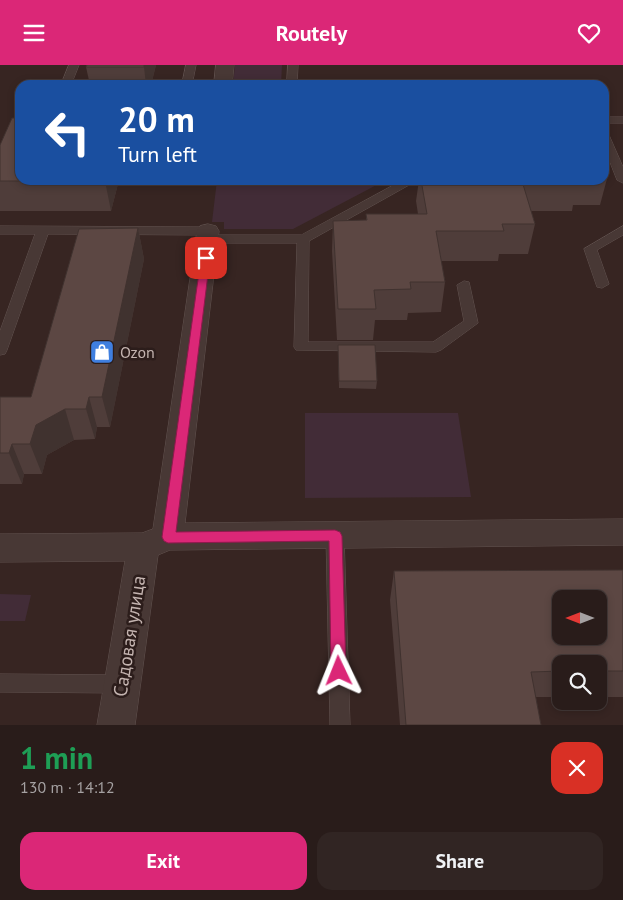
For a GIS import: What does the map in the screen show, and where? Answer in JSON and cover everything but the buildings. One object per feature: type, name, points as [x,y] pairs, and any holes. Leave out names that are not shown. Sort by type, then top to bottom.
[{"type":"street","points":[[224,80],[226,65]]},
{"type":"street","name":"Садовая улица","points":[[116,725],[122,683],[156,542],[208,235]]},
{"type":"street","points":[[0,548],[335,536],[623,532]]},
{"type":"lane","points":[[68,80],[74,65]]},
{"type":"lane","points":[[188,80],[191,65]]},
{"type":"lane","points":[[292,80],[293,65]]},
{"type":"lane","points":[[609,120],[623,120]]},
{"type":"lane","points":[[609,147],[623,180]]},
{"type":"lane","points":[[0,230],[302,239],[403,185]]},
{"type":"lane","points":[[0,350],[44,230]]},
{"type":"lane","points":[[602,284],[590,249],[623,230]]},
{"type":"lane","points":[[302,239],[301,347],[436,347],[472,323],[464,285]]},
{"type":"lane","points":[[335,536],[340,725]]},
{"type":"lane","points":[[0,683],[122,683]]},
{"type":"shaded area","points":[[235,65],[282,65],[281,80],[234,80]]},
{"type":"shaded area","points":[[216,185],[377,185],[293,229],[224,229],[224,222],[212,222]]},
{"type":"shaded area","points":[[305,413],[458,413],[471,497],[305,498]]},
{"type":"shaded area","points":[[0,594],[31,595],[25,621],[0,621]]},
{"type":"place","name":"Ozon","points":[[102,352]]},
{"type":"route","points":[[206,258],[168,537],[335,536],[339,671]]}]
